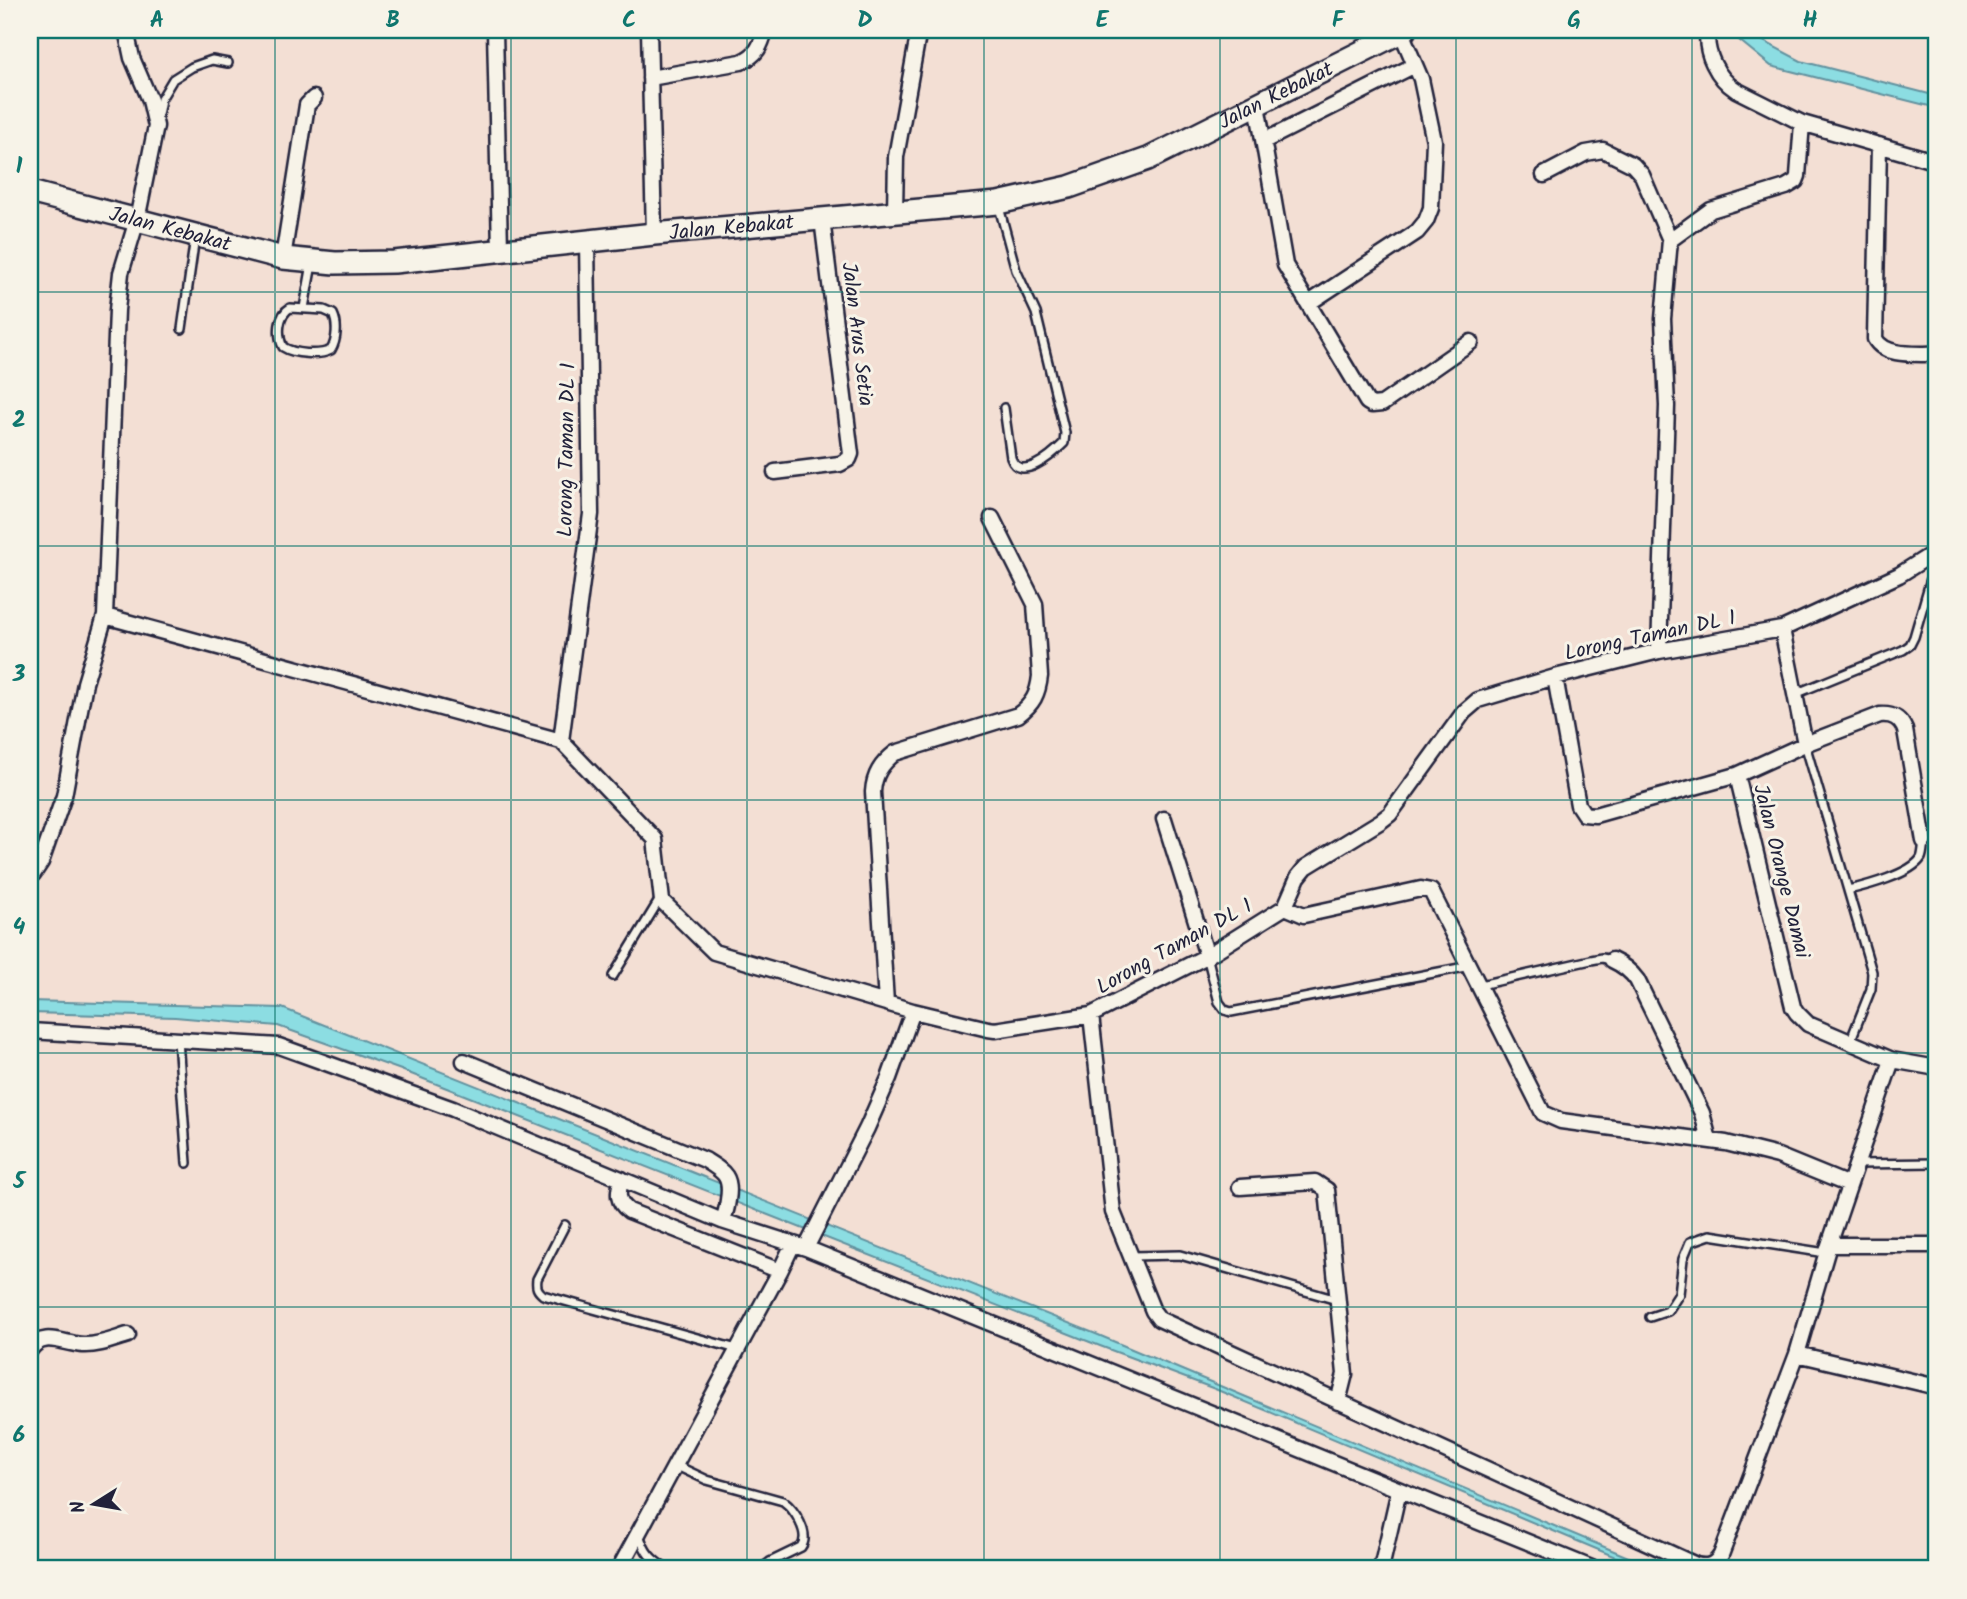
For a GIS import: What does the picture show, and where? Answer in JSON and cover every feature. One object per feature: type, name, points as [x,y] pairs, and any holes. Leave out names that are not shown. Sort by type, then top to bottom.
[{"type":"street","points":[[30,874],[33,874],[41,862],[64,796],[85,683],[105,616],[117,310],[121,273],[137,220],[156,126],[150,100],[132,58],[126,30]]},
{"type":"street","points":[[495,30],[500,250]]},
{"type":"street","points":[[649,30],[654,234]]},
{"type":"street","points":[[650,78],[741,62],[758,51],[765,30]]},
{"type":"street","points":[[895,212],[896,157],[919,30]]},
{"type":"street","points":[[1708,30],[1708,48],[1718,75],[1726,84],[1802,123],[1937,162]]},
{"type":"street","points":[[1309,303],[1417,232],[1429,215],[1432,202],[1434,141],[1422,82],[1403,31]]},
{"type":"street","name":"Jalan Kebakat","points":[[30,192],[282,258],[335,263],[394,262],[654,234],[998,203],[1069,187],[1148,159],[1403,31]]},
{"type":"street","points":[[1264,141],[1415,65]]},
{"type":"street","points":[[282,258],[307,105],[314,98]]},
{"type":"street","points":[[1256,105],[1284,265],[1367,402],[1377,406],[1382,404],[1472,342]]},
{"type":"street","points":[[1670,240],[1710,210],[1786,187],[1796,181],[1800,170],[1802,123]]},
{"type":"street","points":[[1879,145],[1875,340],[1879,346],[1892,352],[1937,354]]},
{"type":"street","points":[[1544,175],[1586,153],[1603,150],[1633,165],[1642,175],[1670,240],[1663,319],[1667,406],[1659,651]]},
{"type":"street","name":"Jalan Arus Setia","points":[[775,472],[840,464],[849,459],[851,454],[822,219]]},
{"type":"street","name":"Lorong Taman DL 1","points":[[561,741],[591,514],[587,242]]},
{"type":"street","points":[[886,1003],[873,792],[878,770],[885,760],[895,753],[1018,715],[1028,708],[1039,688],[1035,604],[992,518]]},
{"type":"street","name":"Lorong Taman DL 1","points":[[660,898],[718,953],[914,1011],[992,1030],[1091,1015],[1207,956],[1285,907],[1298,877],[1306,867],[1390,814],[1464,712],[1478,700],[1659,651],[1782,629],[1899,575],[1937,551]]},
{"type":"street","points":[[105,616],[561,741],[655,839],[660,898]]},
{"type":"street","points":[[1782,629],[1805,744]]},
{"type":"street","points":[[1555,677],[1578,805],[1584,814],[1595,815],[1737,775]]},
{"type":"street","name":"Jalan Orange Damai","points":[[1924,841],[1905,730],[1896,717],[1880,715],[1805,744],[1737,775],[1793,1007],[1797,1013],[1808,1024],[1892,1060],[1937,1068]]},
{"type":"street","points":[[1164,818],[1207,956]]},
{"type":"street","points":[[1285,907],[1304,915],[1426,889],[1435,895],[1543,1113],[1561,1121],[1726,1143],[1778,1156],[1849,1185]]},
{"type":"street","points":[[1612,960],[1631,971],[1637,980],[1702,1113],[1710,1140]]},
{"type":"street","points":[[619,1569],[780,1271],[803,1244],[827,1207],[867,1128],[914,1011]]},
{"type":"street","points":[[1091,1015],[1112,1209],[1158,1319],[1703,1567],[1711,1565],[1721,1555],[1797,1354],[1828,1249],[1892,1060]]},
{"type":"street","points":[[30,1031],[279,1046],[453,1109],[695,1210],[803,1244],[1594,1569]]},
{"type":"street","points":[[464,1061],[705,1160],[728,1178],[730,1185],[724,1217]]},
{"type":"street","points":[[622,1180],[619,1201],[629,1212],[780,1271]]},
{"type":"street","points":[[1240,1187],[1315,1182],[1327,1190],[1345,1374],[1338,1402]]},
{"type":"street","points":[[685,1235],[695,1210]]},
{"type":"street","points":[[1828,1249],[1937,1245]]},
{"type":"street","points":[[30,1350],[34,1343],[45,1338],[84,1345],[128,1335]]},
{"type":"street","points":[[1797,1354],[1937,1387]]},
{"type":"street","points":[[1381,1569],[1399,1490]]},
{"type":"lane","points":[[156,126],[161,99],[173,79],[192,67],[212,60],[228,63]]},
{"type":"lane","points":[[998,203],[1016,270],[1036,313],[1065,433],[1064,443],[1031,467],[1025,470],[1018,468],[1011,458],[1004,408]]},
{"type":"lane","points":[[182,329],[195,237]]},
{"type":"lane","points":[[304,308],[313,261]]},
{"type":"lane","points":[[290,308],[304,308],[329,311],[335,318],[335,341],[331,350],[292,351],[283,347],[280,342],[282,315],[290,308]]},
{"type":"lane","points":[[1795,694],[1910,645],[1937,558]]},
{"type":"lane","points":[[1805,744],[1872,978],[1869,994],[1850,1042]]},
{"type":"lane","points":[[1848,890],[1878,883],[1912,866],[1922,857],[1924,841]]},
{"type":"lane","points":[[613,976],[660,898]]},
{"type":"lane","points":[[1207,956],[1219,1002],[1225,1010],[1231,1012],[1470,966]]},
{"type":"lane","points":[[1480,985],[1591,960],[1612,960]]},
{"type":"lane","points":[[178,1039],[187,1163]]},
{"type":"lane","points":[[1856,1164],[1937,1163]]},
{"type":"lane","points":[[565,1225],[537,1279],[538,1291],[543,1295],[738,1349]]},
{"type":"lane","points":[[1650,1317],[1668,1311],[1679,1294],[1684,1259],[1690,1242],[1710,1236],[1828,1249]]},
{"type":"lane","points":[[1130,1256],[1180,1255],[1338,1300]]},
{"type":"lane","points":[[675,1465],[707,1480],[783,1501],[791,1506],[805,1537],[804,1543],[761,1569]]},
{"type":"lane","points":[[638,1533],[650,1557],[666,1569]]},
{"type":"water","points":[[1733,30],[1750,30],[1752,35],[1801,61],[1937,96],[1937,108],[1771,66],[1734,36]]},
{"type":"water","points":[[30,1001],[282,1008],[1096,1334],[1657,1569],[1644,1569],[1215,1389],[401,1070],[278,1026],[175,1017],[30,1013]]}]
